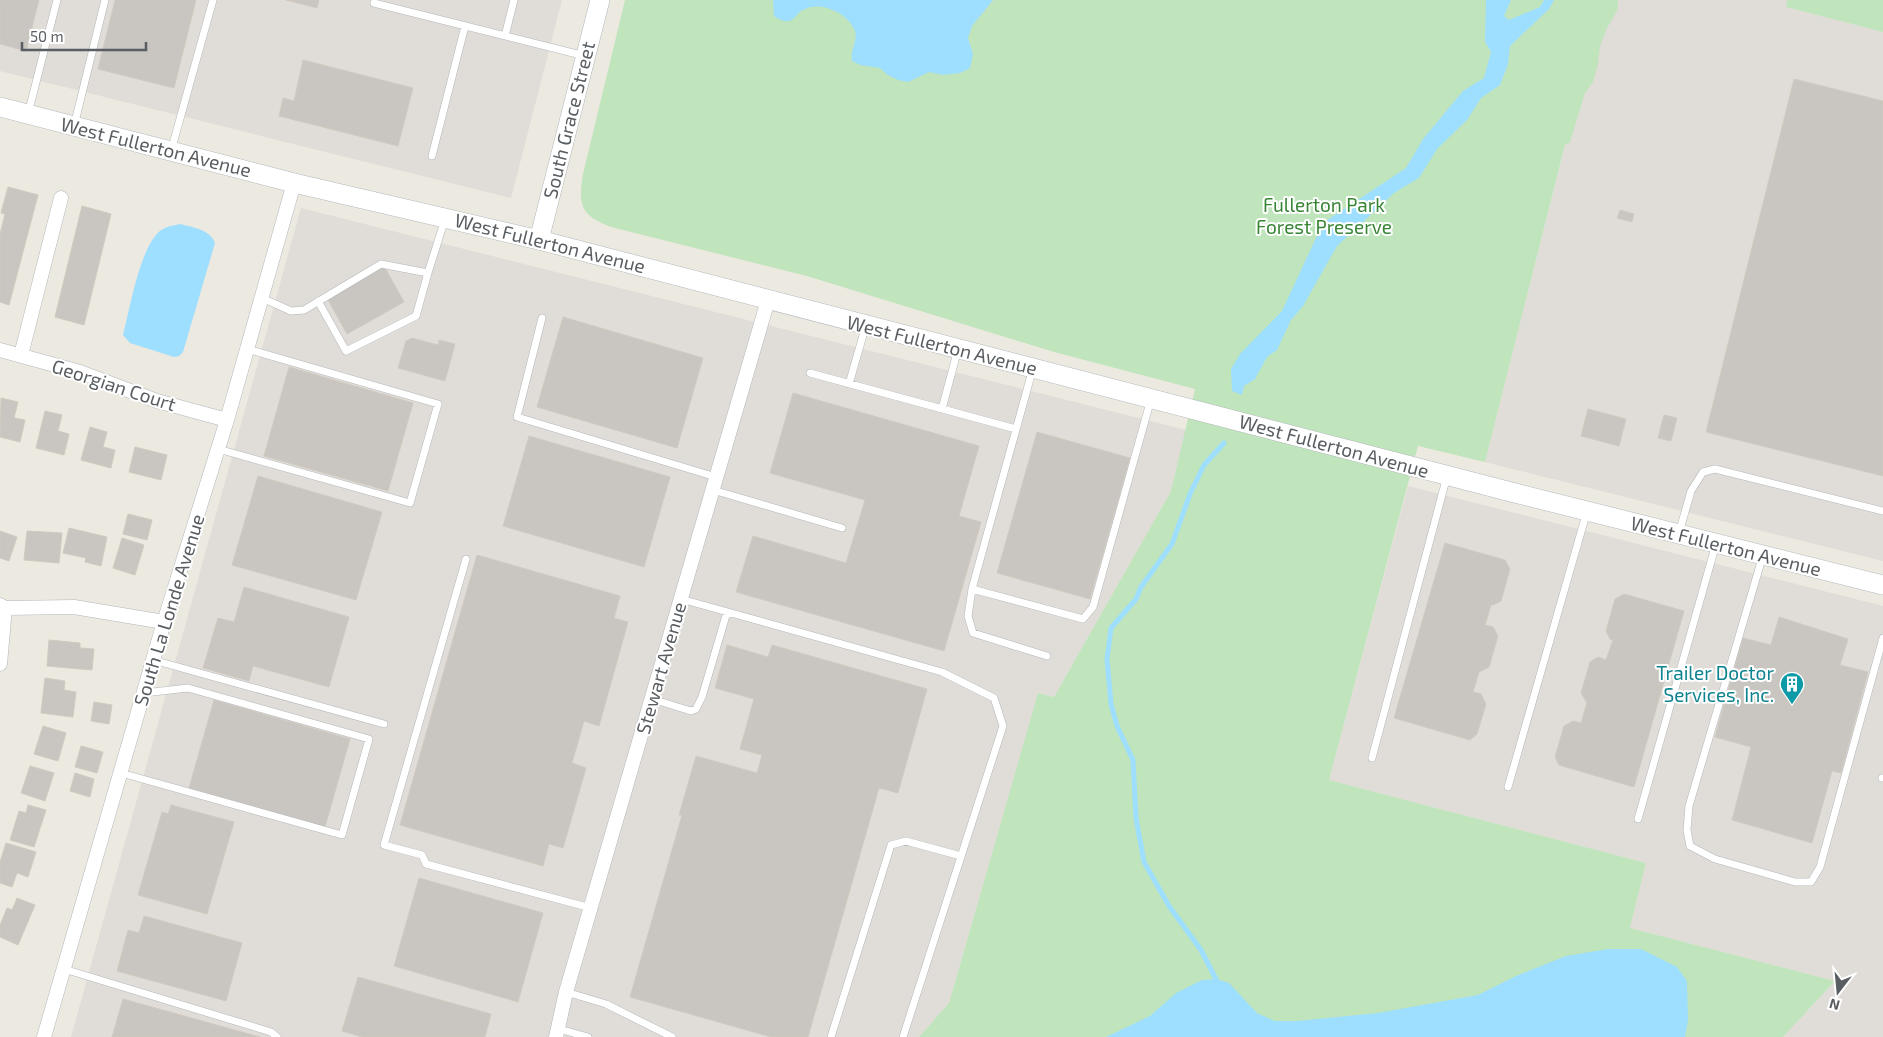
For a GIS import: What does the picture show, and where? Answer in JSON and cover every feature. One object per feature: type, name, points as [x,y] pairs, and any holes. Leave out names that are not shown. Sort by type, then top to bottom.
[{"type":"street","name":"South Grace Street","points":[[539,240],[600,0]]},
{"type":"street","name":"West Fullerton Avenue","points":[[0,107],[294,183],[539,240],[1447,475],[1883,585]]},
{"type":"street","name":"South La Londe Avenue","points":[[45,1037],[164,622],[228,420],[294,183]]},
{"type":"street","points":[[21,355],[60,198]]},
{"type":"street","name":"Stewart Avenue","points":[[558,1033],[566,992],[768,300]]},
{"type":"street","name":"Georgian Court","points":[[0,350],[80,372],[157,401],[228,420]]},
{"type":"street","points":[[0,664],[3,607],[74,607],[164,622]]},
{"type":"lane","points":[[28,114],[57,0]]},
{"type":"lane","points":[[74,126],[106,0]]},
{"type":"lane","points":[[171,151],[213,0]]},
{"type":"lane","points":[[505,36],[514,0]]},
{"type":"lane","points":[[374,3],[585,56]]},
{"type":"lane","points":[[432,156],[465,26]]},
{"type":"lane","points":[[318,301],[346,351],[416,316],[446,217]]},
{"type":"lane","points":[[262,298],[291,311],[304,310],[381,264],[428,273]]},
{"type":"lane","points":[[542,318],[517,417],[842,528]]},
{"type":"lane","points":[[849,384],[866,325]]},
{"type":"lane","points":[[218,449],[410,503],[438,404],[247,349]]},
{"type":"lane","points":[[942,409],[958,349]]},
{"type":"lane","points":[[1033,368],[972,589],[968,616],[972,633],[1047,656]]},
{"type":"lane","points":[[810,373],[1016,429]]},
{"type":"lane","points":[[972,589],[1083,619],[1094,607],[1151,398]]},
{"type":"lane","points":[[1679,534],[1691,491],[1703,472],[1715,469],[1883,511]]},
{"type":"lane","points":[[1372,758],[1447,475]]},
{"type":"lane","points":[[1508,787],[1588,511]]},
{"type":"lane","points":[[1638,819],[1716,543]]},
{"type":"lane","points":[[1763,555],[1689,806],[1688,830],[1690,846],[1715,860],[1794,882],[1811,882],[1820,866],[1883,638]]},
{"type":"lane","points":[[466,559],[384,845],[422,855],[426,864],[591,908]]},
{"type":"lane","points":[[681,599],[942,672],[994,698],[1003,726],[903,1037]]},
{"type":"lane","points":[[652,699],[690,711],[696,709],[702,697],[727,612]]},
{"type":"lane","points":[[154,660],[384,724]]},
{"type":"lane","points":[[120,773],[342,835],[369,739],[188,688],[144,693]]},
{"type":"lane","points":[[831,1037],[891,845],[906,841],[961,856]]},
{"type":"lane","points":[[64,969],[271,1032],[277,1037]]},
{"type":"lane","points":[[566,992],[606,1004],[672,1037]]},
{"type":"lane","points":[[558,1033],[588,1037]]},
{"type":"shaded area","points":[[0,0],[562,0],[511,198],[0,71]]},
{"type":"shaded area","points":[[1602,0],[1787,0],[1786,7],[1883,32],[1883,561],[1485,462]]},
{"type":"shaded area","points":[[301,208],[1186,430],[1171,491],[1054,697],[1038,693],[949,1003],[919,1037],[71,1037]]},
{"type":"shaded area","points":[[1408,486],[1883,606],[1883,1037],[1783,1037],[1835,981],[1630,928],[1646,863],[1329,780]]},
{"type":"green space","name":"Fullerton Park Forest Preserve","points":[[625,0],[1618,0],[1618,9],[1607,28],[1600,46],[1593,82],[1585,93],[1570,142],[1565,145],[1485,462],[1418,446],[1329,780],[1646,863],[1630,928],[1835,981],[1783,1037],[919,1037],[949,1003],[1038,693],[1054,697],[1171,491],[1195,389],[1054,352],[807,276],[611,227],[593,218],[587,213],[581,201],[583,174]]},
{"type":"green space","points":[[1787,0],[1883,0],[1883,32],[1786,7]]},
{"type":"water","points":[[773,0],[993,0],[972,26],[968,38],[973,54],[970,68],[960,73],[943,75],[929,72],[908,82],[888,75],[880,68],[860,65],[852,61],[856,38],[855,31],[840,14],[825,8],[810,7],[801,11],[792,20],[784,21],[774,16]]},
{"type":"water","points":[[1486,0],[1511,0],[1504,16],[1509,20],[1540,7],[1544,0],[1554,0],[1549,9],[1510,46],[1508,64],[1500,85],[1481,98],[1467,120],[1437,149],[1419,178],[1394,193],[1337,246],[1303,306],[1291,320],[1277,350],[1267,357],[1255,379],[1244,386],[1242,395],[1232,391],[1231,369],[1240,354],[1282,311],[1323,223],[1406,168],[1423,139],[1463,91],[1484,78],[1491,52],[1485,42]]},
{"type":"water","points":[[180,224],[205,232],[210,235],[215,243],[183,352],[179,356],[174,357],[130,343],[123,335],[140,268],[150,244],[161,230]]},
{"type":"water","points":[[1608,949],[1641,949],[1677,967],[1687,981],[1688,1020],[1685,1037],[1106,1037],[1150,1016],[1176,993],[1202,980],[1216,979],[1229,983],[1257,1013],[1275,1021],[1297,1021],[1378,1013],[1478,995],[1516,976],[1566,956]]},
{"type":"building","points":[[0,0],[39,0],[26,51],[0,44]]},
{"type":"building","points":[[115,0],[196,0],[174,88],[98,69]]},
{"type":"building","points":[[286,0],[319,0],[317,8]]},
{"type":"building","points":[[303,60],[413,88],[398,146],[279,116],[283,98],[294,101]]},
{"type":"building","points":[[1794,79],[1883,101],[1883,476],[1706,432]]},
{"type":"building","points":[[8,187],[38,195],[9,305],[0,302],[0,234],[5,214],[1,213]]},
{"type":"building","points":[[82,206],[111,214],[84,325],[55,317]]},
{"type":"building","points":[[1620,210],[1634,214],[1632,222],[1617,218]]},
{"type":"building","points":[[384,266],[404,302],[347,334],[327,298]]},
{"type":"building","points":[[563,317],[703,358],[677,448],[537,407]]},
{"type":"building","points":[[412,338],[438,345],[439,340],[455,344],[445,381],[398,368],[406,341]]},
{"type":"building","points":[[289,367],[413,403],[388,491],[264,456]]},
{"type":"building","points":[[793,393],[979,446],[959,516],[981,522],[944,651],[736,592],[753,536],[846,563],[865,500],[770,473]]},
{"type":"building","points":[[1,398],[18,402],[14,418],[25,420],[20,442],[0,437]]},
{"type":"building","points":[[1588,409],[1626,419],[1619,446],[1581,436]]},
{"type":"building","points":[[45,411],[62,415],[58,431],[69,434],[64,455],[36,448]]},
{"type":"building","points":[[1664,415],[1677,418],[1671,441],[1658,438]]},
{"type":"building","points":[[90,427],[107,432],[103,447],[115,450],[111,468],[81,460]]},
{"type":"building","points":[[1037,432],[1130,458],[1090,599],[997,573]]},
{"type":"building","points":[[529,436],[670,477],[644,567],[503,526]]},
{"type":"building","points":[[135,447],[167,455],[161,480],[129,472]]},
{"type":"building","points":[[258,476],[382,512],[356,600],[232,565]]},
{"type":"building","points":[[128,514],[152,520],[147,540],[123,534]]},
{"type":"building","points":[[69,528],[107,537],[101,566],[85,562],[86,558],[63,553]]},
{"type":"building","points":[[0,531],[17,537],[9,561],[0,558]]},
{"type":"building","points":[[27,531],[62,533],[59,563],[24,560]]},
{"type":"building","points":[[122,538],[144,545],[135,575],[113,568]]},
{"type":"building","points":[[1445,543],[1505,560],[1510,569],[1501,601],[1491,605],[1485,625],[1493,627],[1498,636],[1489,667],[1479,672],[1473,692],[1481,694],[1486,704],[1477,734],[1470,740],[1394,718]]},
{"type":"building","points":[[477,555],[620,596],[614,618],[628,622],[599,726],[584,721],[572,763],[586,768],[563,848],[549,844],[543,866],[400,825]]},
{"type":"building","points":[[244,587],[349,617],[329,687],[253,666],[249,681],[203,668],[218,618],[234,622]]},
{"type":"building","points":[[1624,594],[1684,611],[1634,787],[1559,765],[1555,757],[1564,726],[1573,721],[1581,723],[1587,703],[1581,693],[1590,662],[1598,657],[1606,660],[1613,640],[1610,639],[1606,631],[1615,599]]},
{"type":"building","name":"Trailer Doctor Services, Inc.","points":[[1779,617],[1848,639],[1840,665],[1868,672],[1841,773],[1832,771],[1812,843],[1732,820],[1751,747],[1715,737],[1743,638],[1771,645]]},
{"type":"building","points":[[49,640],[80,643],[80,648],[94,649],[92,670],[47,666]]},
{"type":"building","points":[[727,645],[768,657],[772,645],[927,689],[898,793],[879,788],[808,1037],[771,1037],[630,997],[682,815],[679,815],[696,756],[757,773],[762,755],[740,749],[754,699],[715,688]]},
{"type":"building","points":[[45,678],[65,681],[64,690],[76,692],[73,717],[41,713]]},
{"type":"building","points":[[214,700],[350,739],[325,827],[189,788]]},
{"type":"building","points":[[94,702],[112,705],[109,724],[91,721]]},
{"type":"building","points":[[43,726],[66,733],[58,761],[34,754]]},
{"type":"building","points":[[81,746],[103,752],[97,773],[75,767]]},
{"type":"building","points":[[30,766],[54,773],[45,801],[21,793]]},
{"type":"building","points":[[75,773],[94,779],[90,797],[70,791]]},
{"type":"building","points":[[28,805],[46,810],[34,847],[10,840],[19,811],[26,813]]},
{"type":"building","points":[[171,805],[234,822],[207,914],[138,895],[162,812],[168,814]]},
{"type":"building","points":[[6,843],[36,852],[28,877],[17,873],[12,887],[0,883],[0,862]]},
{"type":"building","points":[[419,878],[543,913],[518,1002],[394,966]]},
{"type":"building","points":[[17,898],[35,905],[18,945],[0,937],[0,925],[7,908],[12,910]]},
{"type":"building","points":[[144,916],[242,943],[226,1001],[117,971],[128,930],[139,933]]},
{"type":"building","points":[[358,977],[491,1014],[485,1037],[362,1037],[342,1031]]},
{"type":"building","points":[[123,999],[260,1037],[112,1037]]},
{"type":"waterway","points":[[1216,979],[1201,950],[1169,906],[1144,862],[1136,818],[1133,760],[1117,726],[1111,704],[1107,659],[1111,628],[1136,599],[1141,587],[1172,544],[1190,494],[1204,465],[1224,443]]},
{"type":"place","name":"Trailer Doctor Services, Inc.","points":[[1792,705]]}]
